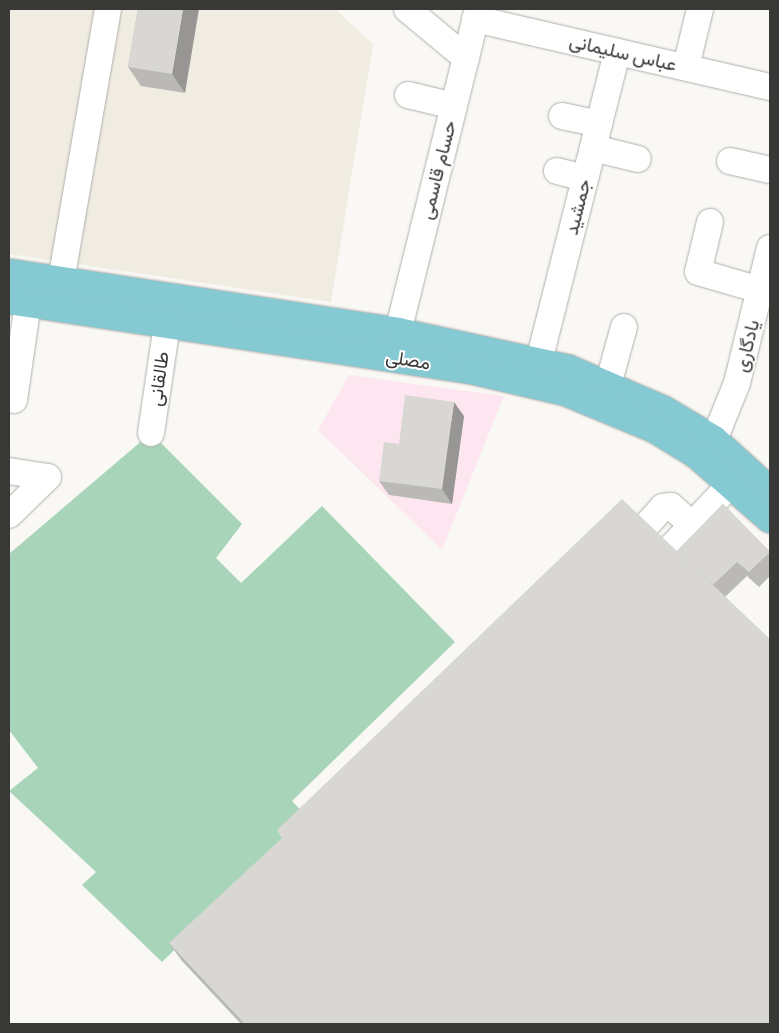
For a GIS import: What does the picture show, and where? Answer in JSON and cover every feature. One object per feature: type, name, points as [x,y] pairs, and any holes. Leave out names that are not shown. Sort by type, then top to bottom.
[{"type":"main road","name":"مصلی","points":[[9,273],[398,332],[539,361],[608,385],[664,410],[714,440],[770,491]]},
{"type":"main road","points":[[57,307],[61,281]]},
{"type":"main road","name":"مصلی","points":[[18,302],[472,370],[566,392],[655,429],[696,454],[770,519]]},
{"type":"street","points":[[61,281],[108,9]]},
{"type":"street","points":[[407,9],[466,58]]},
{"type":"street","points":[[686,67],[700,9]]},
{"type":"street","name":"حسام قاسمی","points":[[398,332],[476,14]]},
{"type":"street","name":"عباس سلیمانی","points":[[476,14],[617,52],[770,87]]},
{"type":"street","name":"جمشید","points":[[539,361],[617,52]]},
{"type":"street","points":[[408,95],[454,106]]},
{"type":"street","points":[[562,116],[638,159]]},
{"type":"street","points":[[730,161],[770,170]]},
{"type":"street","points":[[557,171],[585,178]]},
{"type":"street","points":[[710,222],[698,272],[760,290]]},
{"type":"street","name":"یادگاری","points":[[714,440],[738,383],[770,248]]},
{"type":"street","points":[[14,400],[18,302]]},
{"type":"street","name":"طالقانی","points":[[151,433],[167,324]]},
{"type":"street","points":[[608,385],[624,327]]},
{"type":"street","points":[[9,471],[48,477],[9,515]]},
{"type":"street","points":[[632,589],[730,485]]},
{"type":"street","points":[[605,570],[663,507],[671,506],[692,525]]},
{"type":"shaded area","points":[[9,9],[335,9],[373,44],[331,302],[9,254]]},
{"type":"shaded area","points":[[349,375],[504,396],[442,550],[318,430]]},
{"type":"green space","points":[[151,433],[242,524],[216,558],[241,583],[322,506],[455,642],[292,801],[309,819],[162,962],[82,885],[96,872],[9,791],[38,768],[9,730],[9,554]]},
{"type":"building","points":[[138,9],[183,9],[172,74],[128,67]]},
{"type":"building","points":[[405,395],[454,402],[442,489],[379,481],[384,442],[399,444]]},
{"type":"building","points":[[622,499],[770,639],[770,1024],[245,1024],[169,943],[282,838],[277,830]]},
{"type":"building","points":[[723,504],[770,552],[749,572],[737,562],[713,585],[677,551]]}]
